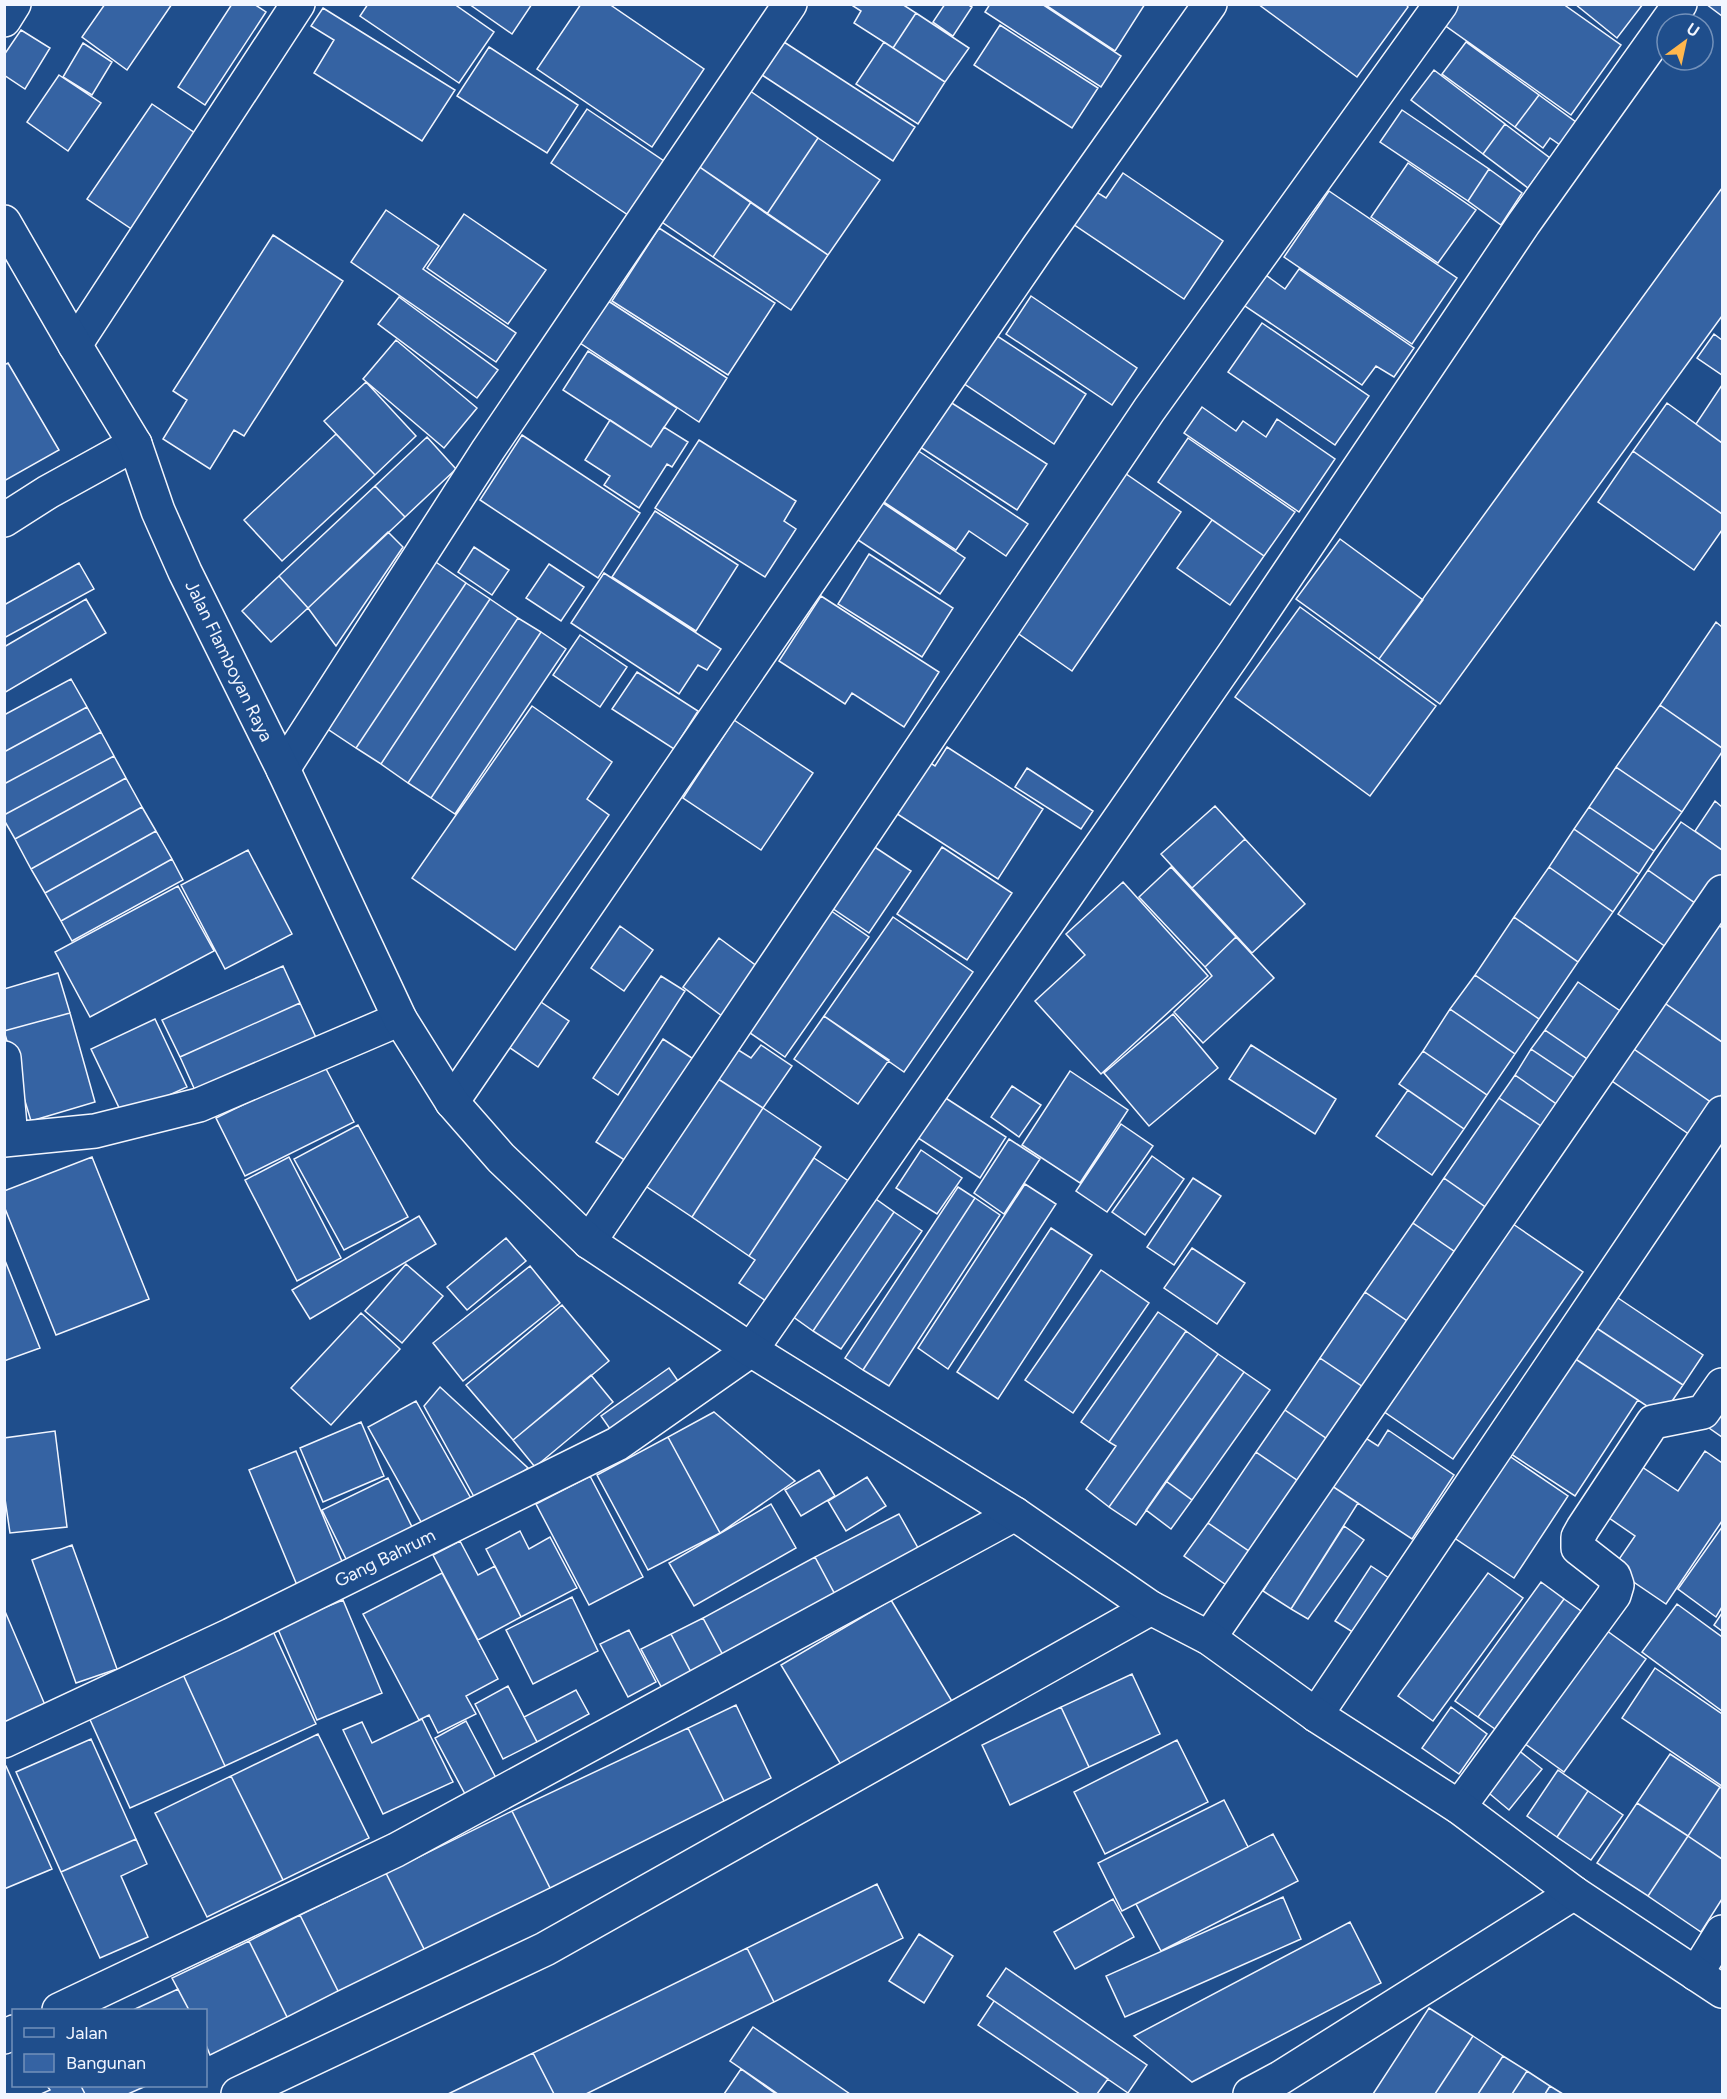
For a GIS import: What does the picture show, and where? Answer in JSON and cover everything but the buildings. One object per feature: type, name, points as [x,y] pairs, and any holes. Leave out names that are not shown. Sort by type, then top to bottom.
[{"type":"street","points":[[4,20],[14,4]]},
{"type":"street","points":[[75,345],[298,4]]},
{"type":"street","points":[[283,769],[488,450],[790,4]]},
{"type":"street","points":[[452,1102],[1039,246],[1210,4]]},
{"type":"street","points":[[589,1242],[1149,410],[1441,4]]},
{"type":"street","points":[[751,1350],[1236,651],[1524,223],[1680,4]]},
{"type":"street","name":"Jalan Flamboyan Raya","points":[[4,222],[135,444],[158,511],[185,572],[283,769],[400,1019],[452,1102],[501,1158],[589,1242],[751,1350],[1015,1514],[1151,1608],[1209,1638],[1316,1715],[1459,1807],[1574,1893],[1709,1982]]},
{"type":"street","points":[[4,520],[48,492],[135,444]]},
{"type":"street","points":[[1209,1638],[1722,892]]},
{"type":"street","points":[[4,1058],[8,1139],[95,1131],[200,1105],[400,1019]]},
{"type":"street","points":[[1316,1715],[1722,1113]]},
{"type":"street","name":"Gang Bahrum","points":[[4,1741],[231,1635],[617,1444],[751,1350]]},
{"type":"street","points":[[1459,1807],[1614,1594],[1617,1585],[1614,1576],[1578,1548],[1578,1537],[1583,1528],[1653,1422],[1703,1412],[1722,1385]]},
{"type":"street","points":[[61,2009],[396,1850],[1015,1514]]},
{"type":"street","points":[[238,2094],[545,1949],[1151,1608]]},
{"type":"street","points":[[1251,2094],[1293,2086],[1574,1893]]},
{"type":"street","points":[[1709,1982],[1722,1932]]}]
